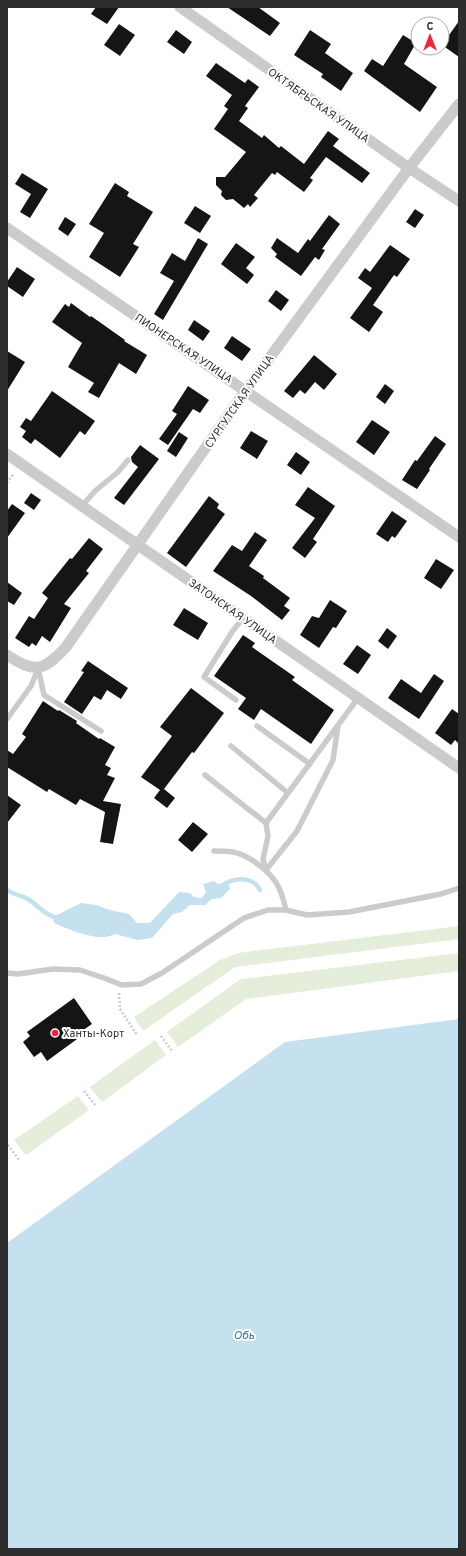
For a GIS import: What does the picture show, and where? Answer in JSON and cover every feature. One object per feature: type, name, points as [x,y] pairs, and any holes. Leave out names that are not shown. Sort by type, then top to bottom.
[{"type":"street","name":"ОКТЯБРЬСКАЯ УЛИЦА","points":[[180,7],[409,168],[459,201]]},
{"type":"street","name":"СУРГУТСКАЯ УЛИЦА","points":[[38,668],[54,660],[66,647],[246,390],[409,168],[459,104]]},
{"type":"street","name":"ПИОНЕРСКАЯ УЛИЦА","points":[[7,228],[459,537]]},
{"type":"street","name":"ЗАТОНСКАЯ УЛИЦА","points":[[7,454],[459,768]]},
{"type":"street","points":[[7,656],[22,665],[38,668]]},
{"type":"lane","points":[[82,506],[95,491],[118,472],[128,460]]},
{"type":"lane","points":[[236,700],[204,677],[232,632],[243,618]]},
{"type":"lane","points":[[7,719],[32,686],[38,668]]},
{"type":"lane","points":[[38,668],[44,695],[101,731]]},
{"type":"lane","points":[[266,823],[358,698]]},
{"type":"lane","points":[[257,726],[310,764]]},
{"type":"lane","points":[[266,870],[297,832],[334,760],[338,726]]},
{"type":"lane","points":[[230,746],[288,793]]},
{"type":"lane","points":[[205,774],[266,823],[268,836],[263,859],[266,870]]},
{"type":"lane","points":[[214,851],[234,852],[249,858],[266,870],[275,880],[283,897],[286,910]]},
{"type":"lane","points":[[7,973],[18,974],[53,969],[80,970],[122,985],[141,984],[162,973],[244,918],[268,910],[286,910],[307,915],[349,912],[441,894],[459,888]]},
{"type":"path","points":[[122,985],[119,995],[120,1009],[137,1035]]},
{"type":"path","points":[[161,1036],[172,1051]]},
{"type":"path","points":[[84,1091],[96,1106]]},
{"type":"path","points":[[8,1145],[20,1160]]},
{"type":"green space","points":[[459,926],[459,939],[235,967],[143,1031],[134,1017],[220,960],[238,953]]},
{"type":"green space","points":[[459,953],[459,971],[246,999],[178,1047],[167,1032],[241,979]]},
{"type":"green space","points":[[155,1040],[166,1055],[102,1102],[90,1087]]},
{"type":"green space","points":[[78,1096],[89,1110],[26,1155],[14,1140]]},
{"type":"water","points":[[214,881],[218,884],[228,882],[230,889],[221,898],[212,899],[205,905],[190,905],[182,912],[173,914],[152,938],[138,940],[115,934],[101,937],[93,936],[76,932],[54,923],[53,917],[81,903],[96,905],[129,914],[137,923],[150,923],[179,892],[190,893],[194,897],[202,898],[206,892],[203,884]]},
{"type":"water","name":"Обь","points":[[459,1019],[459,1549],[7,1549],[7,1243],[285,1042]]},
{"type":"building","points":[[96,7],[119,7],[107,24],[91,14]]},
{"type":"building","points":[[227,7],[258,7],[280,23],[270,36]]},
{"type":"building","points":[[459,21],[459,57],[450,51],[450,34]]},
{"type":"building","points":[[119,24],[135,35],[120,56],[104,45]]},
{"type":"building","points":[[176,30],[192,42],[184,54],[167,42]]},
{"type":"building","points":[[310,30],[331,44],[325,53],[353,73],[341,91],[321,77],[323,74],[294,55]]},
{"type":"building","points":[[403,35],[410,39],[410,54],[404,64],[437,87],[420,112],[364,71],[372,59],[383,66]]},
{"type":"building","points":[[216,63],[245,83],[248,79],[259,87],[245,106],[248,108],[239,121],[262,138],[264,135],[279,148],[281,146],[304,164],[328,131],[339,139],[333,146],[370,173],[362,183],[326,157],[310,178],[313,180],[304,192],[277,172],[275,175],[272,173],[254,195],[258,198],[250,207],[248,204],[244,208],[233,199],[226,200],[221,195],[222,191],[216,185],[216,177],[225,177],[246,152],[214,129],[228,109],[224,106],[232,95],[206,76]]},
{"type":"building","points":[[22,173],[48,189],[30,218],[20,212],[31,194],[15,184]]},
{"type":"building","points":[[115,183],[129,192],[127,196],[153,212],[133,244],[139,247],[120,277],[89,257],[104,233],[89,224]]},
{"type":"building","points":[[195,206],[211,216],[200,233],[184,223]]},
{"type":"building","points":[[415,209],[424,215],[415,228],[406,222]]},
{"type":"building","points":[[329,215],[340,224],[322,249],[325,250],[319,260],[315,257],[301,276],[275,257],[277,254],[271,248],[277,238],[298,253],[308,239],[310,241]]},
{"type":"building","points":[[65,217],[76,224],[68,236],[58,229]]},
{"type":"building","points":[[198,238],[208,244],[163,320],[154,314],[174,281],[160,273],[172,253],[185,261]]},
{"type":"building","points":[[236,243],[255,257],[246,268],[254,275],[247,284],[221,264]]},
{"type":"building","points":[[390,245],[410,259],[397,277],[394,275],[373,305],[383,312],[369,332],[350,318],[372,288],[358,278],[365,268],[370,272]]},
{"type":"building","points":[[17,267],[35,279],[23,297],[7,286],[7,282]]},
{"type":"building","points":[[276,290],[289,300],[281,311],[268,301]]},
{"type":"building","points":[[71,303],[125,340],[124,341],[147,355],[136,374],[119,363],[99,398],[88,392],[94,383],[68,367],[82,343],[52,322],[65,304],[69,307]]},
{"type":"building","points":[[194,320],[210,331],[203,341],[188,330]]},
{"type":"building","points":[[232,336],[251,349],[242,361],[224,348]]},
{"type":"building","points":[[7,351],[25,362],[7,391]]},
{"type":"building","points":[[314,355],[337,374],[324,390],[315,382],[305,394],[300,390],[293,398],[284,391]]},
{"type":"building","points":[[385,384],[394,391],[385,404],[376,397]]},
{"type":"building","points":[[188,386],[209,400],[200,413],[193,409],[168,445],[159,439],[177,414],[172,411]]},
{"type":"building","points":[[52,391],[95,421],[85,435],[80,431],[60,458],[35,439],[31,444],[22,437],[26,431],[20,427],[26,418],[31,421]]},
{"type":"building","points":[[372,420],[390,432],[374,455],[356,442]]},
{"type":"building","points":[[251,431],[268,441],[257,459],[240,448]]},
{"type":"building","points":[[179,432],[188,438],[176,457],[167,451]]},
{"type":"building","points":[[435,436],[446,444],[417,489],[402,480],[415,460],[417,461]]},
{"type":"building","points":[[140,445],[159,459],[124,505],[114,498],[138,467],[132,462],[131,457]]},
{"type":"building","points":[[296,452],[310,462],[301,475],[287,465]]},
{"type":"building","points":[[308,487],[335,506],[313,539],[317,542],[305,558],[292,548],[315,518],[295,505]]},
{"type":"building","points":[[31,493],[41,500],[34,510],[24,503]]},
{"type":"building","points":[[209,496],[219,504],[217,508],[225,514],[186,567],[167,553]]},
{"type":"building","points":[[12,504],[25,513],[7,538],[7,511]]},
{"type":"building","points":[[392,511],[407,521],[395,538],[392,536],[388,542],[376,534]]},
{"type":"building","points":[[255,532],[267,540],[249,566],[264,576],[263,578],[290,598],[284,606],[290,610],[282,620],[251,596],[213,571],[232,545],[242,551]]},
{"type":"building","points":[[89,538],[103,549],[86,571],[89,573],[64,604],[71,608],[50,642],[42,636],[36,646],[32,643],[29,647],[15,638],[29,616],[34,619],[48,598],[42,593],[70,558],[72,559]]},
{"type":"building","points":[[436,559],[454,570],[441,589],[424,578]]},
{"type":"building","points":[[7,582],[22,593],[14,605],[7,601]]},
{"type":"building","points":[[330,600],[347,611],[336,628],[333,627],[319,648],[300,635],[312,616],[319,618]]},
{"type":"building","points":[[184,608],[208,623],[198,640],[173,625]]},
{"type":"building","points":[[387,628],[397,636],[388,649],[378,641]]},
{"type":"building","points":[[243,635],[255,643],[252,647],[295,677],[292,680],[334,710],[311,744],[261,709],[254,720],[238,709],[246,698],[214,676]]},
{"type":"building","points":[[357,645],[371,655],[358,674],[343,664]]},
{"type":"building","points":[[88,661],[128,688],[121,699],[107,690],[101,700],[94,696],[82,714],[64,702],[84,672],[81,671]]},
{"type":"building","points":[[434,674],[444,681],[419,719],[388,698],[401,679],[421,693]]},
{"type":"building","points":[[191,688],[224,713],[194,753],[192,752],[164,789],[175,798],[167,808],[154,798],[160,790],[141,777],[172,736],[160,727]]},
{"type":"building","points":[[43,701],[77,721],[76,723],[99,739],[100,738],[115,747],[105,765],[111,768],[107,775],[115,778],[103,801],[121,804],[113,844],[100,842],[105,812],[80,799],[76,805],[49,789],[47,792],[7,767],[7,750],[13,754],[26,737],[22,734]]},
{"type":"building","points":[[452,709],[459,714],[459,744],[455,740],[451,745],[435,733]]},
{"type":"building","points":[[7,795],[21,805],[7,823]]},
{"type":"building","points":[[193,822],[208,834],[192,852],[178,840]]},
{"type":"building","name":"Ханты-Корт","points":[[74,998],[92,1024],[82,1031],[84,1034],[47,1061],[41,1052],[34,1057],[23,1042],[30,1036],[27,1032]]},
{"type":"waterway","points":[[223,885],[234,880],[242,879],[255,884],[260,890]]},
{"type":"waterway","points":[[7,890],[32,901],[45,913],[58,918]]},
{"type":"place","name":"Ханты-Корт","points":[[55,1033]]}]
